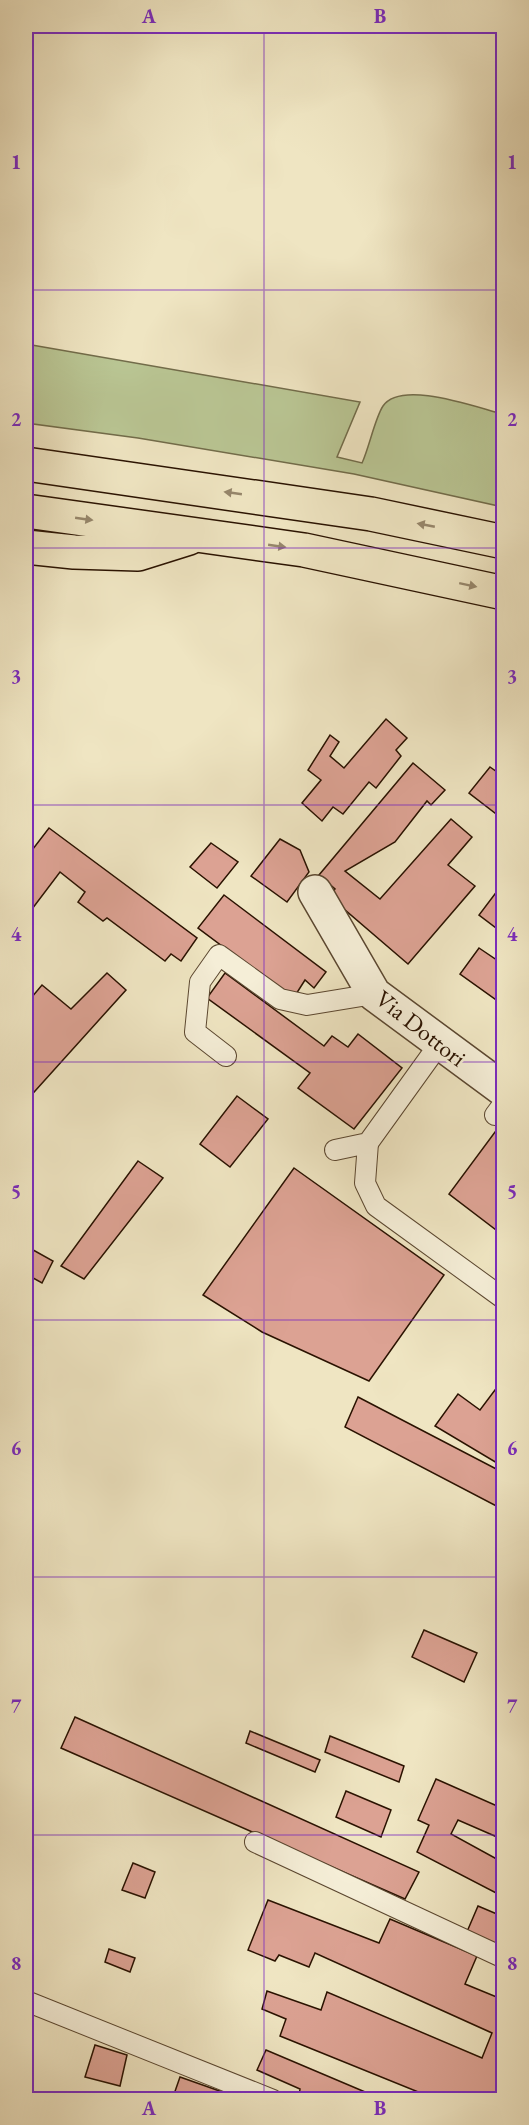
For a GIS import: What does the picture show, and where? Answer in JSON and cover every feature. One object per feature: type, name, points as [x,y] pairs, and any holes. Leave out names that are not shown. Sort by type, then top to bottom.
[{"type":"highway","points":[[26,464],[371,514],[504,542]]},
{"type":"highway","points":[[26,511],[304,550],[504,593]]},
{"type":"highway","points":[[26,547],[74,552],[138,554],[200,535]]},
{"type":"street","name":"Via Dottori","points":[[315,892],[374,994],[440,1043],[501,1103]]},
{"type":"lane","points":[[226,1056],[195,1032],[200,982],[219,955],[280,999],[307,1005],[374,994]]},
{"type":"lane","points":[[440,1043],[368,1143],[365,1183],[376,1206],[504,1299]]},
{"type":"lane","points":[[335,1150],[368,1143]]},
{"type":"lane","points":[[255,1842],[504,1958]]},
{"type":"lane","points":[[26,2001],[273,2100]]},
{"type":"green space","points":[[26,344],[360,402],[337,457],[362,463],[380,411],[392,398],[422,395],[503,414],[503,507],[354,474],[138,438],[26,423]]},
{"type":"building","points":[[386,719],[407,738],[396,750],[401,756],[376,788],[369,782],[343,814],[333,807],[322,821],[302,803],[321,780],[308,770],[330,735],[339,742],[330,756],[344,768]]},
{"type":"building","points":[[413,763],[445,790],[431,805],[427,801],[395,842],[345,871],[380,899],[451,819],[472,837],[448,865],[475,886],[408,964],[330,897],[335,889],[319,875]]},
{"type":"building","points":[[490,767],[504,777],[504,820],[469,793]]},
{"type":"building","points":[[49,828],[197,938],[181,961],[171,954],[165,961],[107,918],[103,921],[78,902],[85,892],[60,872],[26,917],[26,858]]},
{"type":"building","points":[[280,839],[300,850],[309,872],[287,902],[251,876]]},
{"type":"building","points":[[211,843],[238,862],[217,888],[190,867]]},
{"type":"building","points":[[504,882],[504,934],[479,915]]},
{"type":"building","points":[[224,895],[326,972],[314,988],[305,980],[293,999],[198,928]]},
{"type":"building","points":[[479,948],[504,965],[502,1004],[460,974]]},
{"type":"building","points":[[107,973],[126,990],[26,1101],[26,1004],[42,985],[71,1009]]},
{"type":"building","points":[[225,973],[324,1046],[332,1036],[348,1047],[358,1034],[402,1068],[354,1129],[298,1088],[310,1073],[207,998]]},
{"type":"building","points":[[237,1096],[268,1119],[230,1167],[200,1144]]},
{"type":"building","points":[[498,1128],[504,1132],[504,1236],[449,1194]]},
{"type":"building","points":[[138,1161],[163,1178],[84,1279],[61,1266]]},
{"type":"building","points":[[294,1168],[444,1275],[369,1381],[262,1332],[203,1295]]},
{"type":"building","points":[[26,1246],[53,1261],[42,1283],[26,1274]]},
{"type":"building","points":[[504,1378],[504,1455],[497,1463],[435,1426],[458,1394],[480,1410]]},
{"type":"building","points":[[358,1397],[504,1473],[504,1510],[345,1427]]},
{"type":"building","points":[[504,1605],[504,1626],[496,1622]]},
{"type":"building","points":[[424,1630],[477,1653],[464,1682],[412,1657]]},
{"type":"building","points":[[504,1670],[504,1686],[499,1684]]},
{"type":"building","points":[[75,1717],[419,1872],[405,1899],[61,1748]]},
{"type":"building","points":[[250,1731],[320,1760],[315,1772],[246,1743]]},
{"type":"building","points":[[330,1736],[404,1766],[399,1782],[325,1752]]},
{"type":"building","points":[[436,1779],[504,1809],[504,1840],[458,1820],[451,1834],[504,1863],[504,1888],[500,1895],[417,1852],[429,1825],[418,1820]]},
{"type":"building","points":[[346,1791],[391,1810],[381,1837],[336,1817]]},
{"type":"building","points":[[133,1863],[155,1872],[145,1898],[122,1890]]},
{"type":"building","points":[[268,1900],[379,1943],[390,1919],[477,1956],[465,1984],[504,2000],[504,2100],[438,2100],[280,2036],[286,2019],[262,2009],[267,1991],[321,2010],[327,1992],[482,2058],[492,2033],[315,1953],[309,1967],[279,1955],[275,1961],[248,1950]]},
{"type":"building","points":[[478,1906],[504,1917],[504,1949],[466,1934]]},
{"type":"building","points":[[109,1949],[135,1958],[130,1972],[105,1962]]},
{"type":"building","points":[[95,2045],[127,2055],[120,2086],[85,2077]]},
{"type":"building","points":[[266,2050],[384,2100],[308,2100],[299,2096],[300,2089],[257,2070]]},
{"type":"building","points":[[180,2077],[245,2100],[172,2100]]}]
